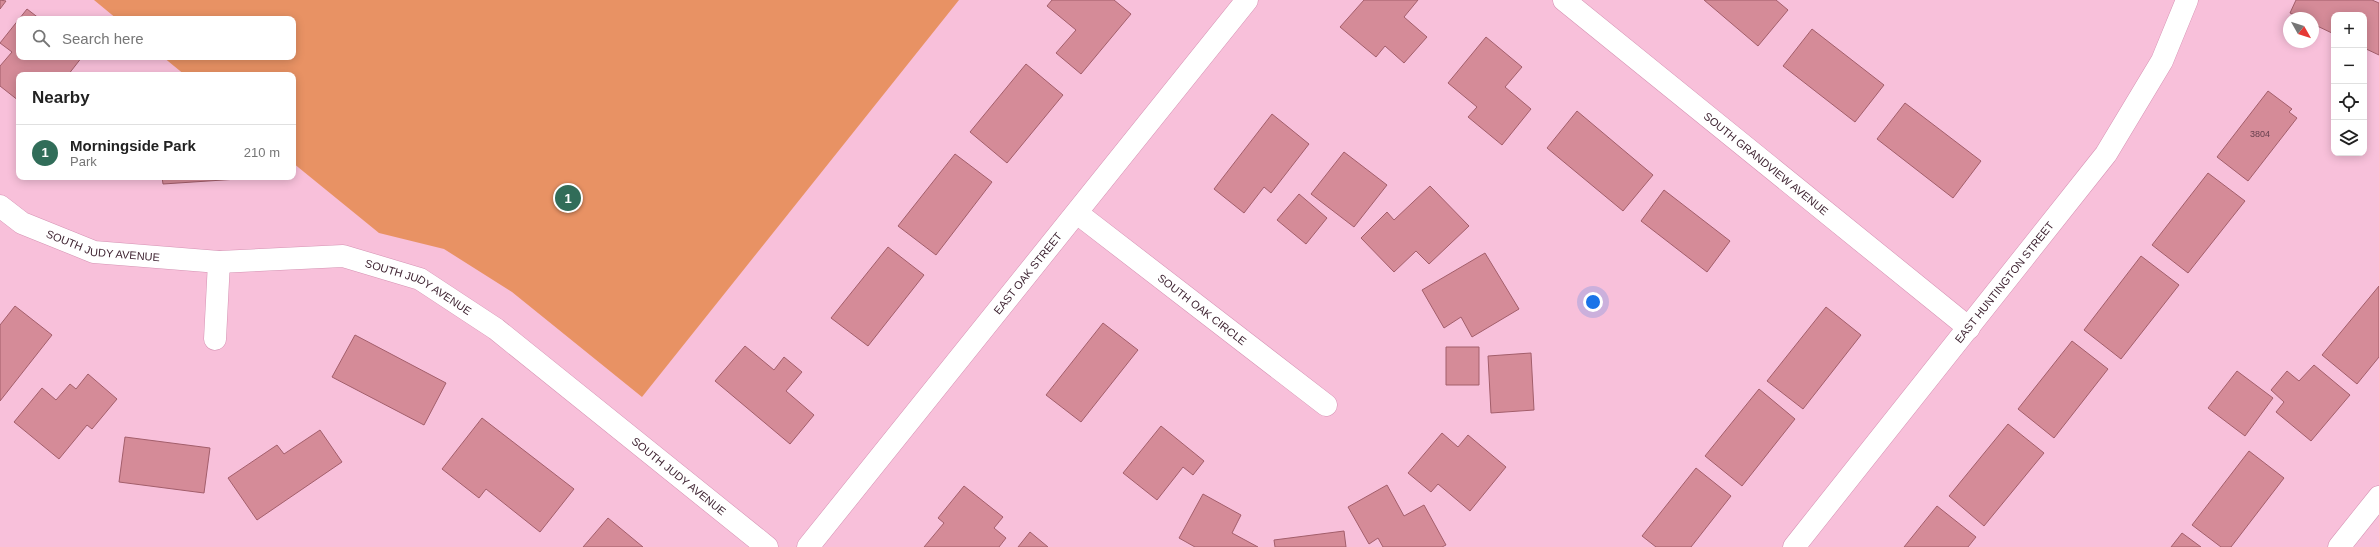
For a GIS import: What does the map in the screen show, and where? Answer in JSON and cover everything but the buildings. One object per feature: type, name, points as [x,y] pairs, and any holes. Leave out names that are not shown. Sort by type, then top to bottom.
[{"type":"street","name":"EAST OAK STREET","points":[[808,547],[1247,0]]},
{"type":"street","name":"SOUTH GRANDVIEW AVENUE","points":[[1564,0],[1969,328]]},
{"type":"street","name":"EAST HUNTINGTON STREET","points":[[1794,547],[2106,154],[2162,61],[2187,0]]},
{"type":"street","name":"SOUTH JUDY AVENUE","points":[[0,206],[22,223],[94,252],[219,262],[343,256],[420,278],[496,329],[767,547]]},
{"type":"street","name":"SOUTH OAK CIRCLE","points":[[1077,213],[1326,405]]},
{"type":"street","points":[[215,339],[219,262]]},
{"type":"street","points":[[2339,547],[2379,497]]},
{"type":"shaded area","points":[[94,0],[959,0],[642,397],[512,292],[444,249],[379,233],[296,165],[296,72],[181,72],[167,60],[296,60],[296,16],[113,16]]},
{"type":"place","name":"Morningside Park","points":[[568,198]]}]
